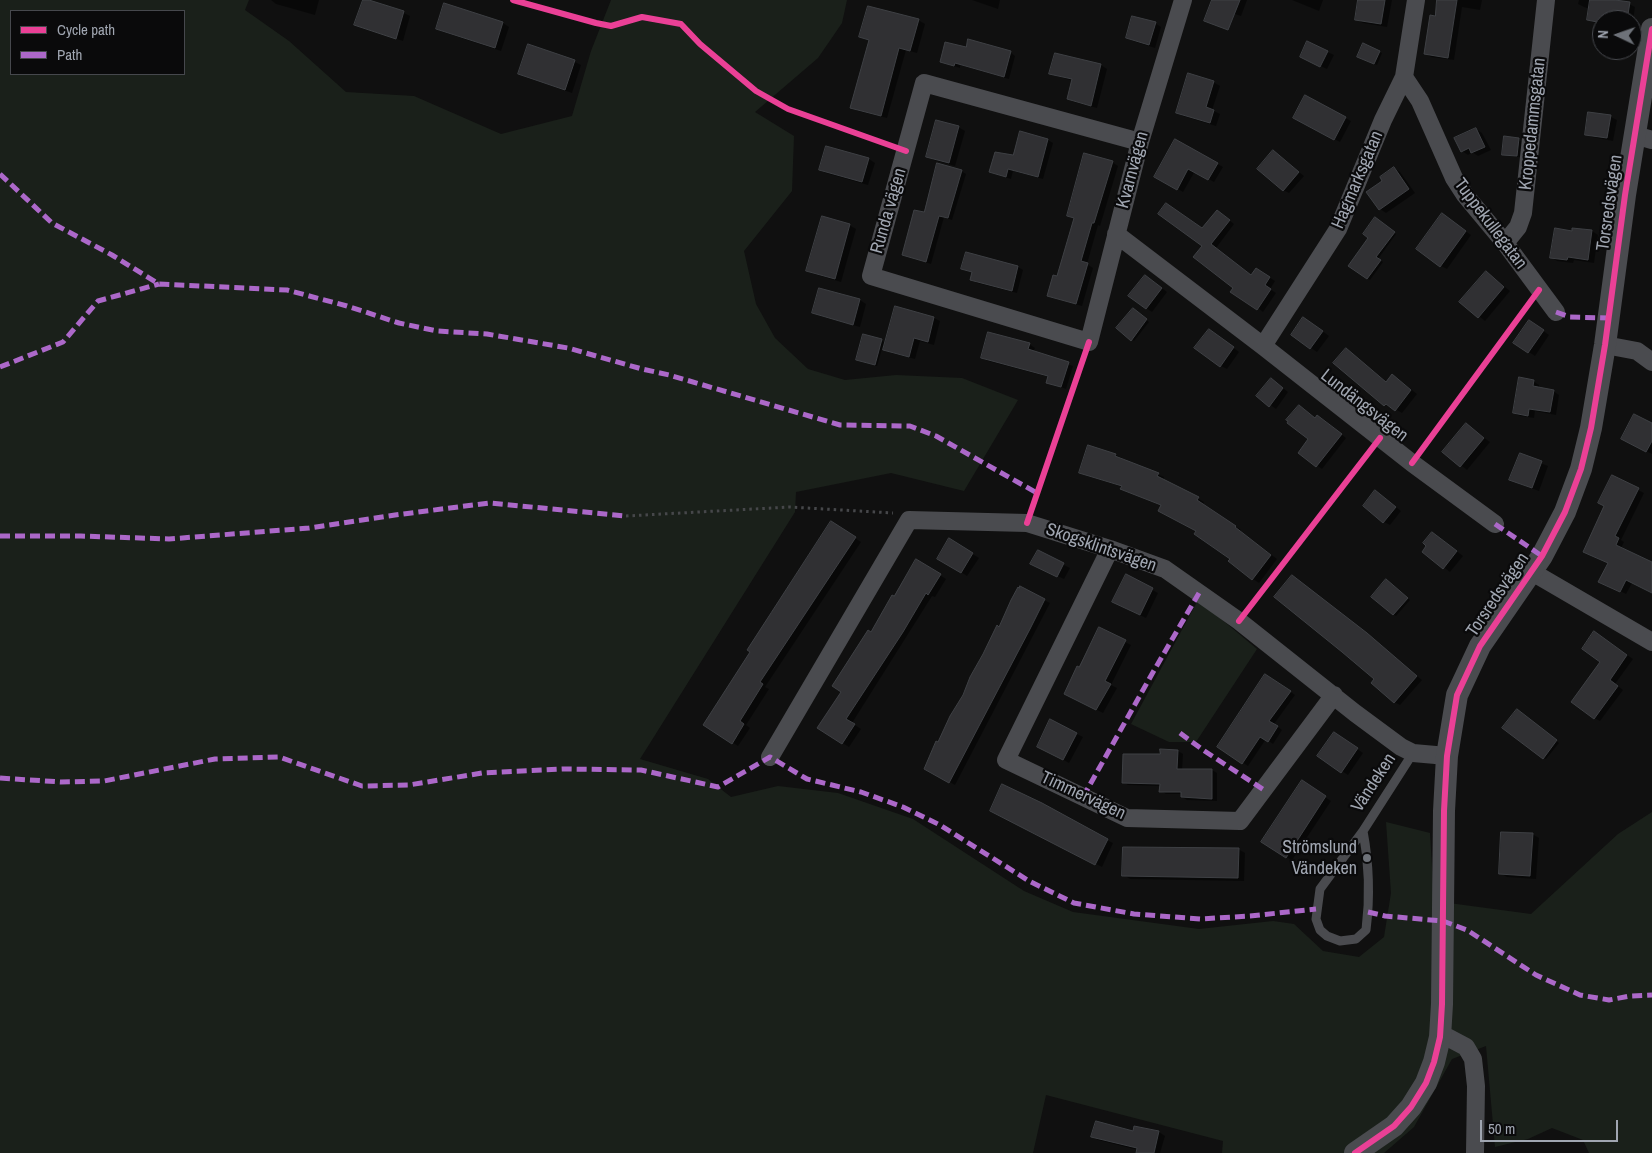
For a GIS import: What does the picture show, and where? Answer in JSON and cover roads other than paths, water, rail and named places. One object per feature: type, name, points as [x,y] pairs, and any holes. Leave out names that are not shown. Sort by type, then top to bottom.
[{"type":"street","name":"Kvarnvägen","points":[[1089,342],[1140,142],[1183,0]]},
{"type":"street","name":"Hagmarksgatan","points":[[1263,346],[1338,229],[1404,77],[1416,0]]},
{"type":"street","name":"Kroppedammsgatan","points":[[1505,243],[1518,227],[1523,213],[1546,0]]},
{"type":"street","name":"Torsredsvägen","points":[[1355,1153],[1394,1126],[1411,1107],[1426,1083],[1434,1062],[1440,1037],[1442,1004],[1444,811],[1448,756],[1458,695],[1480,646],[1542,556],[1565,512],[1581,469],[1591,428],[1606,345],[1625,195],[1644,138],[1652,29]]},
{"type":"street","name":"Tuppekullegatan","points":[[1404,77],[1420,101],[1454,178],[1465,195],[1505,243],[1556,312]]},
{"type":"street","name":"Runda vägen","points":[[1089,342],[871,276],[924,83],[1140,142]]},
{"type":"street","name":"Lundängsvägen","points":[[1116,234],[1412,463],[1495,524]]},
{"type":"street","points":[[1606,345],[1637,352],[1652,362]]},
{"type":"street","name":"Skogsklintsvägen","points":[[770,757],[909,520],[1026,523],[1110,549],[1166,570],[1240,621],[1355,713],[1401,747],[1413,752],[1448,756]]},
{"type":"street","name":"Timmervägen","points":[[1110,549],[1006,760],[1127,818],[1240,821],[1334,695]]},
{"type":"street","points":[[1532,572],[1652,642]]},
{"type":"street","points":[[1440,1037],[1449,1038],[1466,1047],[1474,1059],[1476,1086],[1475,1153]]},
{"type":"lane","name":"Vändeken","points":[[1363,831],[1367,858],[1368,912],[1366,930],[1356,939],[1340,941],[1326,936],[1320,930],[1316,919],[1320,890],[1363,831],[1413,752]]},
{"type":"place","name":"Strömslund Vändeken","points":[[1367,858]]}]
